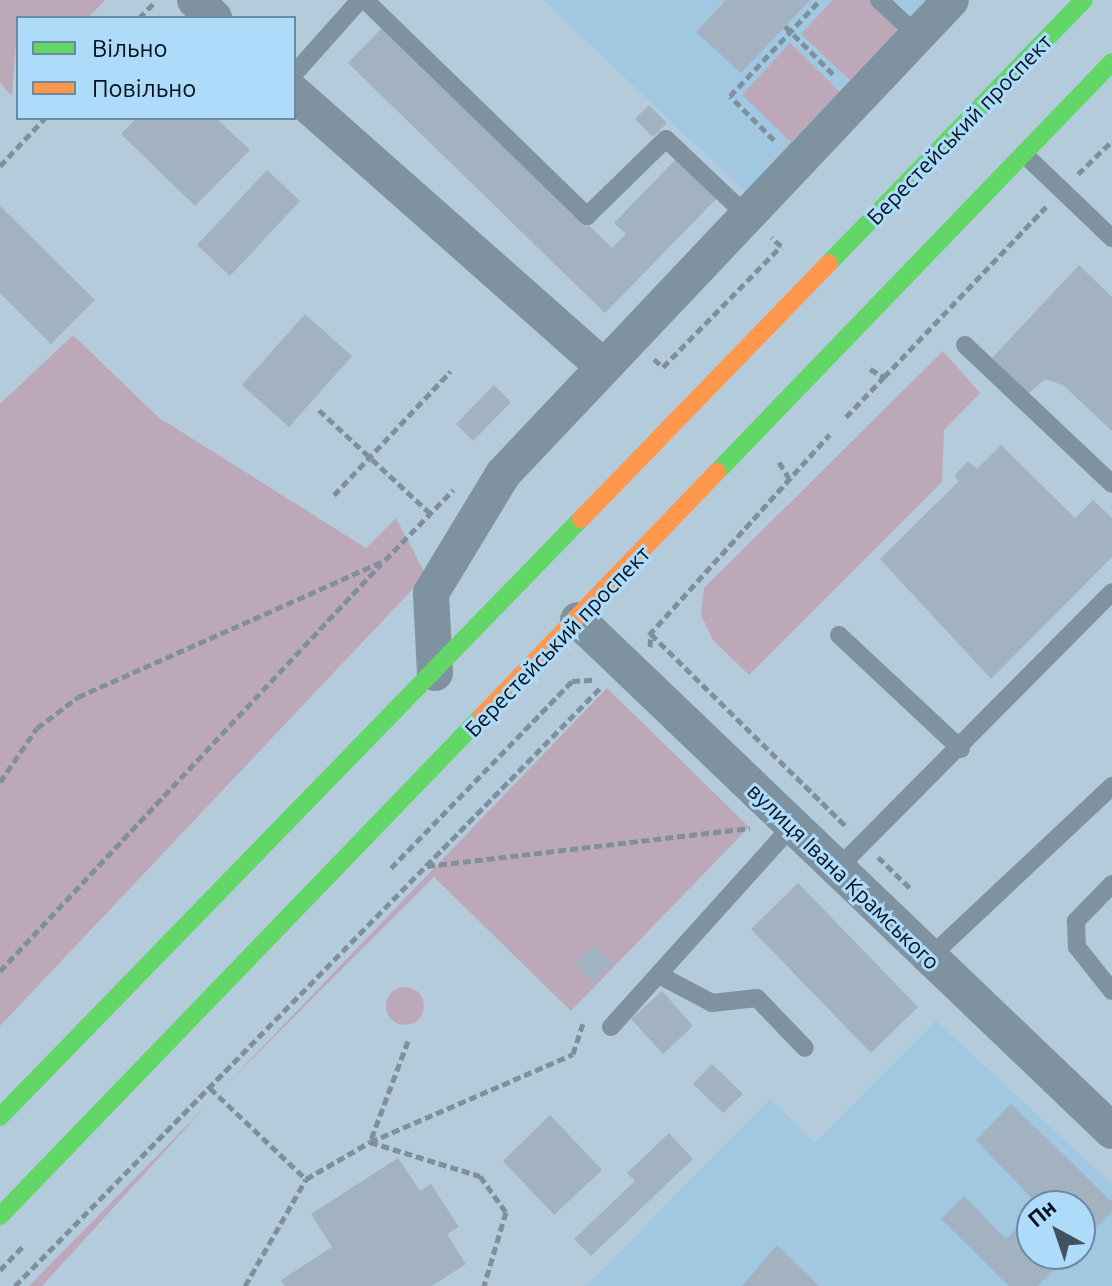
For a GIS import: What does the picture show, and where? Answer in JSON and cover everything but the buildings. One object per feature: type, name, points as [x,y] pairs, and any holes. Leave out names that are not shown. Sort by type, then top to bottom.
[{"type":"main road","name":"Берестейський проспект","points":[[0,1117],[435,673],[1084,0]]},
{"type":"main road","name":"Берестейський проспект","points":[[0,1216],[578,620],[1112,62]]},
{"type":"street","points":[[195,0],[212,16]]},
{"type":"street","points":[[435,673],[431,593],[503,474],[600,364],[951,0]]},
{"type":"street","points":[[296,95],[600,364]]},
{"type":"street","name":"вулиця Івана Крамського","points":[[578,620],[775,827],[837,869],[1112,1131]]},
{"type":"lane","points":[[296,72],[362,0],[587,216],[666,139],[744,213]]},
{"type":"lane","points":[[879,0],[918,36]]},
{"type":"lane","points":[[1024,154],[1112,238]]},
{"type":"lane","points":[[965,345],[1112,484]]},
{"type":"lane","points":[[837,869],[961,749],[1112,592]]},
{"type":"lane","points":[[839,635],[961,749]]},
{"type":"lane","points":[[930,957],[1112,786]]},
{"type":"lane","points":[[611,1027],[659,975],[775,827]]},
{"type":"lane","points":[[1112,884],[1076,921],[1077,947],[1112,991]]},
{"type":"lane","points":[[659,975],[712,1003],[757,998],[805,1048]]},
{"type":"path","points":[[784,149],[730,96],[820,0]]},
{"type":"path","points":[[785,26],[845,85]]},
{"type":"path","points":[[0,166],[43,120]]},
{"type":"path","points":[[846,417],[1112,141]]},
{"type":"path","points":[[677,352],[781,246]]},
{"type":"path","points":[[862,378],[872,367],[884,377]]},
{"type":"path","points":[[334,495],[451,371]]},
{"type":"path","points":[[319,410],[431,514]]},
{"type":"path","points":[[643,642],[830,434]]},
{"type":"path","points":[[786,455],[776,466],[789,478]]},
{"type":"path","points":[[0,971],[457,484]]},
{"type":"path","points":[[0,782],[37,728],[78,697],[385,560]]},
{"type":"path","points":[[15,1286],[610,679]]},
{"type":"path","points":[[427,866],[775,827]]},
{"type":"path","points":[[245,1286],[306,1179],[370,1142],[573,1054],[583,1024]]},
{"type":"path","points":[[370,1142],[408,1041]]},
{"type":"path","points":[[210,1088],[306,1179]]},
{"type":"path","points":[[370,1142],[480,1176],[506,1212],[484,1286]]},
{"type":"shaded area","points":[[0,0],[105,0],[90,16],[16,16],[12,96],[0,83]]},
{"type":"shaded area","points":[[543,0],[938,0],[751,197]]},
{"type":"shaded area","points":[[833,0],[870,0],[902,31],[851,81],[801,34]]},
{"type":"shaded area","points":[[790,43],[840,92],[791,142],[742,95]]},
{"type":"shaded area","points":[[73,335],[158,417],[366,548],[396,518],[426,575],[0,1026],[0,404]]},
{"type":"shaded area","points":[[943,351],[980,393],[944,430],[942,482],[749,675],[713,640],[701,615],[704,588]]},
{"type":"shaded area","points":[[607,688],[749,827],[571,1011],[434,877],[222,1089]]},
{"type":"shaded area","points":[[405,987],[418,993],[424,1006],[418,1019],[405,1025],[392,1019],[386,1006],[392,993]]},
{"type":"shaded area","points":[[936,1021],[1112,1184],[1112,1286],[586,1286],[770,1099],[815,1143]]},
{"type":"shaded area","points":[[208,1104],[42,1286],[29,1286]]},
{"type":"traffic: fast","points":[[829,263],[1084,0]]},
{"type":"traffic: fast","points":[[717,472],[1112,62]]},
{"type":"traffic: fast","points":[[0,1117],[581,519]]},
{"type":"traffic: fast","points":[[0,1216],[482,716]]},
{"type":"traffic: slow","points":[[581,519],[829,263]]},
{"type":"traffic: slow","points":[[482,716],[717,472]]}]
